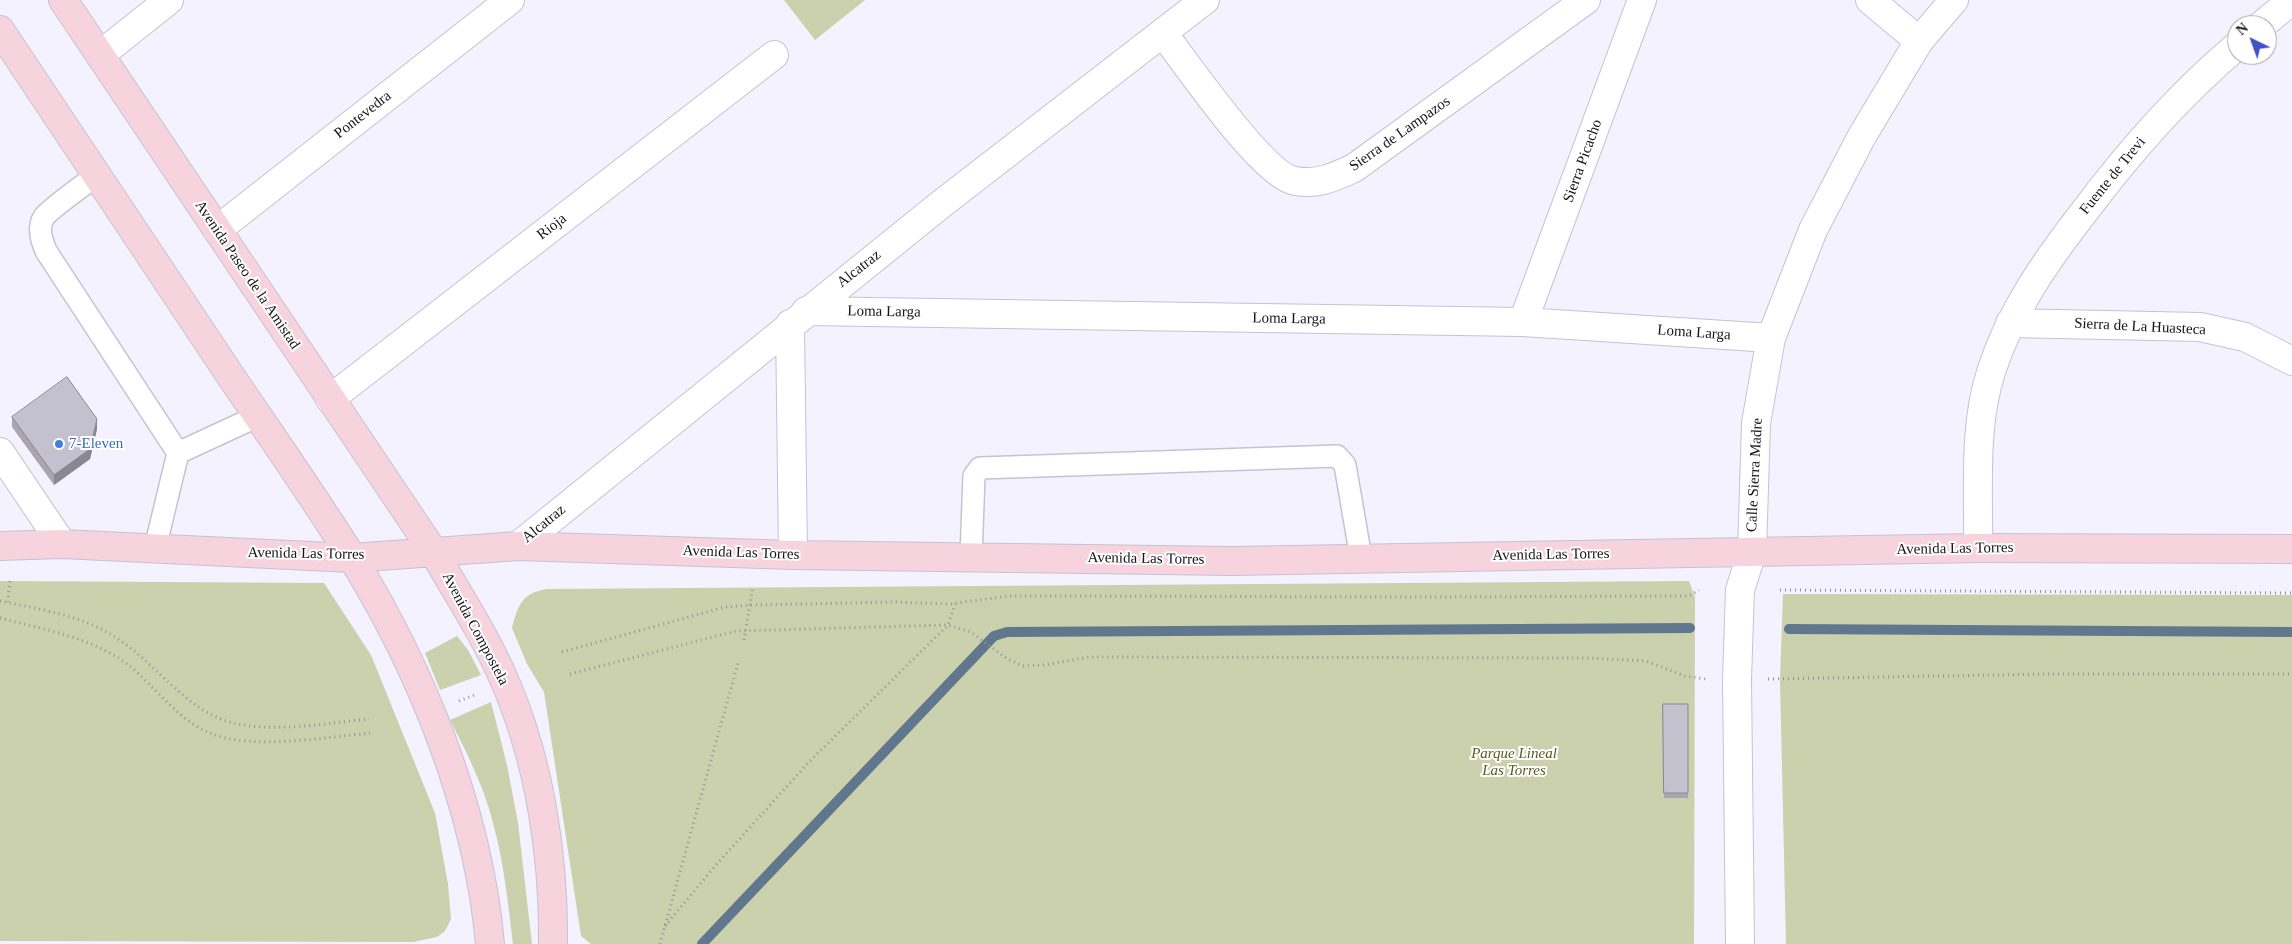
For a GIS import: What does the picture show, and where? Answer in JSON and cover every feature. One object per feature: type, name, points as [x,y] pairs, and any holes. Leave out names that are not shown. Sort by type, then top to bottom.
[{"type":"street","name":"Avenida Paseo de la Amistad","points":[[63,0],[433,550]]},
{"type":"street","points":[[100,55],[169,0]]},
{"type":"street","name":"Pontevedra","points":[[217,230],[510,0]]},
{"type":"street","name":"Alcatraz","points":[[518,546],[798,318],[1205,0]]},
{"type":"street","name":"Sierra de Lampazos","points":[[1163,33],[1249,146],[1272,168],[1294,181],[1323,182],[1354,168],[1586,0]]},
{"type":"street","name":"Sierra Picacho","points":[[1523,322],[1642,0]]},
{"type":"street","points":[[1870,0],[1920,41]]},
{"type":"street","name":"Calle Sierra Madre","points":[[1740,944],[1737,679],[1740,590],[1752,552],[1756,422],[1771,338],[1814,230],[1862,136],[1920,41],[1954,0]]},
{"type":"street","points":[[2274,15],[2292,0]]},
{"type":"street","points":[[0,30],[352,558],[403,652],[431,712],[452,770],[476,853],[488,917],[490,944]]},
{"type":"street","name":"Rioja","points":[[330,399],[774,55]]},
{"type":"street","name":"Fuente de Trevi","points":[[1978,548],[1979,443],[1984,405],[1991,372],[2010,322],[2047,261],[2098,194],[2155,125],[2227,55]]},
{"type":"street","points":[[793,555],[798,318]]},
{"type":"street","name":"Loma Larga","points":[[798,318],[1523,322],[1771,338]]},
{"type":"street","name":"Sierra de La Huasteca","points":[[2010,322],[2200,327],[2245,337],[2292,361]]},
{"type":"street","points":[[0,452],[62,544]]},
{"type":"street","name":"Avenida Las Torres","points":[[0,546],[62,544],[352,558],[433,550],[518,546],[793,555],[1232,560],[1978,548],[2292,549]]},
{"type":"street","name":"Avenida Compostela","points":[[433,550],[484,637],[506,683],[524,734],[540,801],[550,864],[553,944]]},
{"type":"lane","points":[[96,175],[44,218],[40,230],[41,239],[46,251],[178,453],[155,548]]},
{"type":"lane","points":[[178,453],[258,416]]},
{"type":"lane","points":[[971,557],[974,476],[980,468],[1338,456],[1345,465],[1361,558]]},
{"type":"path","points":[[744,640],[754,580]]},
{"type":"path","points":[[8,602],[10,581]]},
{"type":"path","points":[[562,652],[725,607],[750,605],[894,602],[955,604],[1008,596],[1689,596],[1699,590]]},
{"type":"path","points":[[1780,590],[2292,593]]},
{"type":"path","points":[[0,601],[61,615],[107,632],[153,666],[198,707],[215,717],[232,723],[251,726],[280,726],[369,719]]},
{"type":"path","points":[[665,926],[716,865],[807,764],[948,625],[955,604]]},
{"type":"path","points":[[0,618],[97,645],[130,667],[182,716],[212,734],[246,741],[371,733]]},
{"type":"path","points":[[570,674],[705,638],[746,630],[948,625],[971,632],[993,649],[1023,666],[1044,665],[1088,657],[1630,659],[1646,661],[1700,680]]},
{"type":"path","points":[[660,944],[738,663]]},
{"type":"path","points":[[1775,679],[2052,674],[2292,674]]},
{"type":"path","points":[[431,712],[506,683]]},
{"type":"green space","points":[[784,0],[865,0],[815,40]]},
{"type":"green space","points":[[0,581],[324,583],[371,655],[435,813],[448,884],[451,919],[445,931],[437,937],[413,942],[0,941]]},
{"type":"green space","name":"Parque Lineal Las Torres","points":[[1689,581],[1695,597],[1694,944],[591,944],[581,936],[544,692],[527,664],[512,628],[522,601],[532,594],[547,589]]},
{"type":"green space","points":[[1783,594],[2292,595],[2292,944],[1786,944],[1780,679]]},
{"type":"green space","points":[[457,636],[468,650],[481,675],[440,690],[425,653]]},
{"type":"green space","points":[[491,702],[507,765],[518,823],[532,944],[513,944],[497,838],[485,796],[450,720]]},
{"type":"building","name":"7-Eleven","points":[[67,377],[97,419],[90,449],[54,475],[12,417]]},
{"type":"building","points":[[1663,704],[1688,704],[1688,793],[1664,793]]},
{"type":"waterway","points":[[702,944],[994,636],[1007,632],[1690,628]]},
{"type":"waterway","points":[[1789,629],[2292,632]]},
{"type":"place","name":"7-Eleven","points":[[59,444]]}]
